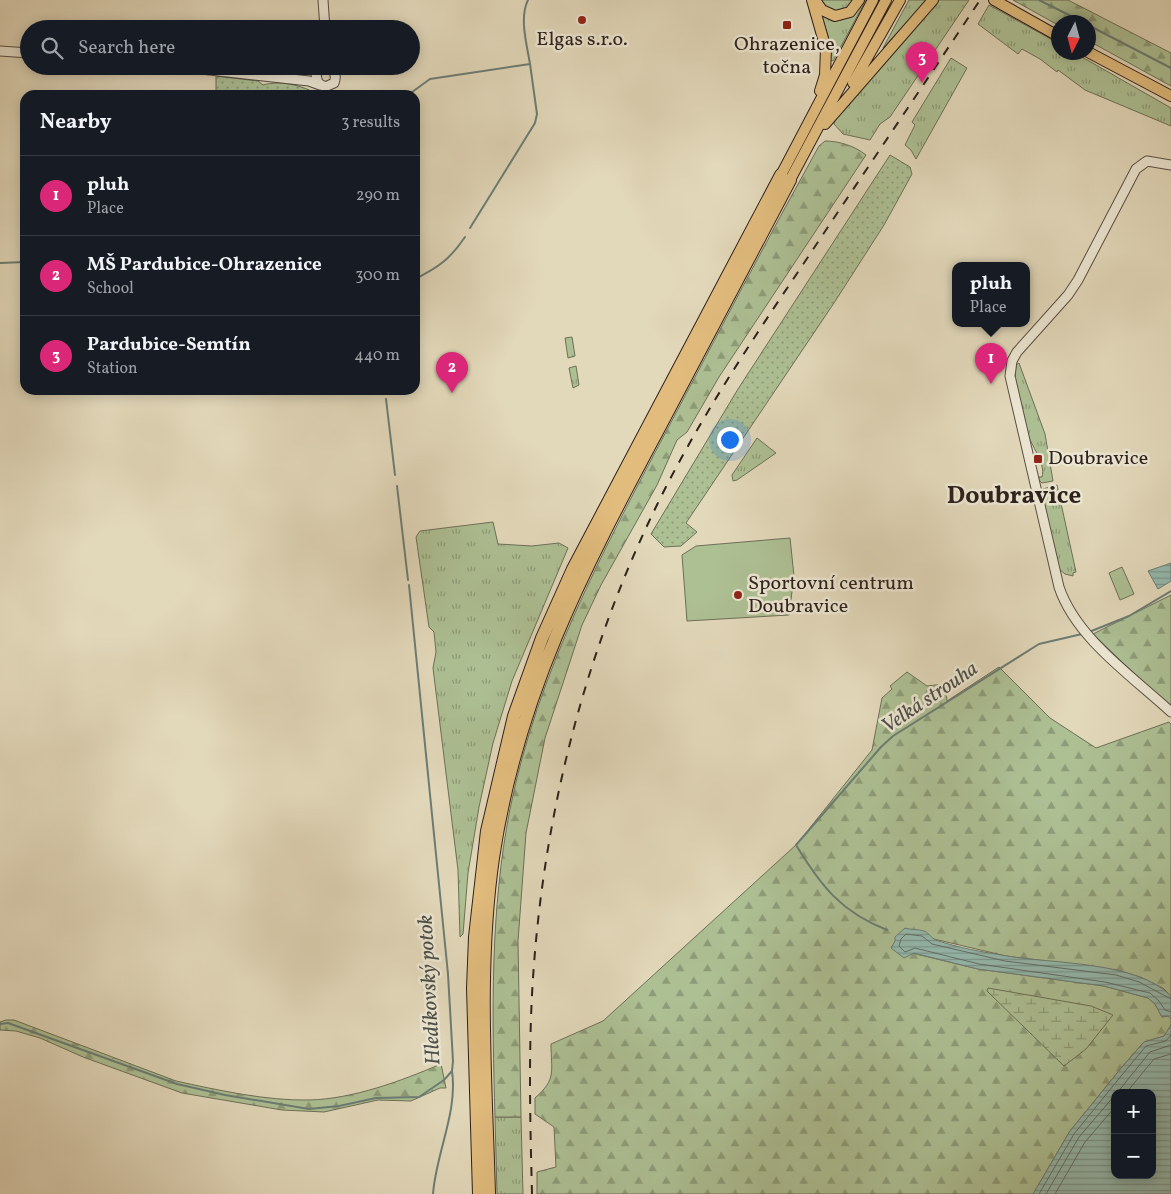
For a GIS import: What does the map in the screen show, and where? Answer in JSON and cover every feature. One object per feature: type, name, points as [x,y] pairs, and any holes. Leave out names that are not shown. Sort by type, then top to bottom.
[{"type":"highway","points":[[478,1194],[473,988],[475,938],[487,831],[514,716],[542,638],[573,569],[786,178]]},
{"type":"highway","points":[[489,1194],[484,1004],[488,902],[502,807],[527,711],[551,644],[584,572],[786,178]]},
{"type":"main road","points":[[814,0],[822,10],[835,16],[850,12],[859,0]]},
{"type":"main road","points":[[807,137],[826,66],[824,34],[814,0]]},
{"type":"main road","points":[[786,178],[873,0]]},
{"type":"main road","points":[[807,137],[886,0]]},
{"type":"main road","points":[[843,102],[900,0]]},
{"type":"main road","points":[[807,137],[843,102],[933,0]]},
{"type":"main road","points":[[997,2],[1051,32]]},
{"type":"main road","points":[[1096,56],[1171,97]]},
{"type":"street","points":[[324,4],[326,20]]},
{"type":"street","points":[[0,51],[20,52]]},
{"type":"street","points":[[259,75],[327,86],[333,84],[336,78],[335,75]]},
{"type":"street","points":[[268,76],[297,77],[302,75]]},
{"type":"street","points":[[317,75],[320,84]]},
{"type":"street","points":[[1171,165],[1150,161],[1142,163],[1136,169],[1071,290],[1016,352],[1011,365],[1011,381],[1059,587],[1068,609],[1086,632],[1171,712]]},
{"type":"green space","points":[[820,0],[855,0],[852,5],[840,12],[826,8]]},
{"type":"green space","points":[[862,0],[866,0],[833,61],[830,60],[828,36],[821,15],[835,19]]},
{"type":"green space","points":[[909,0],[927,0],[883,48]]},
{"type":"green space","points":[[938,0],[969,0],[890,117],[880,124],[870,140],[843,134],[834,124],[835,120]]},
{"type":"green space","points":[[1013,0],[1068,0],[1171,53],[1171,86],[1096,45],[1096,15],[1051,15],[1051,21]]},
{"type":"green space","points":[[989,5],[1051,39],[1051,60],[1087,60],[1171,108],[1171,126],[1085,90],[1058,70],[1057,72],[1040,59],[1022,49],[1018,54],[978,24]]},
{"type":"green space","points":[[951,58],[967,68],[916,159],[911,150],[905,145],[915,125],[912,122]]},
{"type":"green space","points":[[216,76],[258,81],[263,85],[291,84],[307,90],[216,90]]},
{"type":"green space","points":[[825,141],[847,145],[866,155],[719,377],[687,432],[677,440],[657,485],[601,585],[582,625],[545,738],[526,833],[518,941],[521,1117],[495,1117],[494,962],[503,847],[522,758],[537,709],[575,613],[620,520],[781,216],[819,146]]},
{"type":"green space","points":[[890,155],[910,167],[912,174],[884,225],[834,303],[686,523],[697,532],[681,546],[664,547],[651,534],[738,389]]},
{"type":"green space","points":[[572,337],[575,356],[568,358],[565,338]]},
{"type":"green space","points":[[1019,363],[1045,434],[1053,481],[1042,483],[1039,480],[1039,477],[1042,477],[1042,466],[1027,432],[1017,390],[1015,373],[1016,365]]},
{"type":"green space","points":[[576,366],[579,385],[573,388],[569,368]]},
{"type":"green space","points":[[757,438],[776,453],[733,481],[732,475]]},
{"type":"green space","points":[[1057,485],[1076,572],[1073,573],[1073,576],[1065,574],[1059,569],[1042,494],[1043,489]]},
{"type":"green space","points":[[493,522],[498,544],[532,546],[559,543],[568,548],[512,681],[493,743],[479,807],[468,873],[463,934],[460,937],[458,870],[433,668],[436,652],[434,632],[429,627],[416,537],[420,531]]},
{"type":"green space","name":"Sportovní centrum Doubravice","points":[[790,538],[794,576],[789,615],[687,621],[682,555],[696,546]]},
{"type":"green space","points":[[1122,567],[1134,594],[1120,600],[1109,573]]},
{"type":"green space","points":[[1171,595],[1171,709],[1093,634]]},
{"type":"green space","points":[[999,667],[1050,718],[1096,748],[1169,722],[1171,724],[1171,996],[1163,988],[1140,977],[1117,970],[1006,956],[934,939],[896,941],[891,948],[978,969],[1104,986],[1148,998],[1155,1004],[1162,1017],[1168,1016],[1171,1019],[1171,1025],[1165,1036],[1144,1042],[1070,1131],[1033,1194],[537,1194],[537,1172],[556,1167],[554,1127],[535,1114],[535,1098],[550,1080],[552,1068],[551,1044],[603,1021],[797,844],[872,750],[882,698],[892,689],[890,686],[907,672],[927,686],[945,684],[947,701]]},
{"type":"green space","points":[[988,988],[1091,1006],[1113,1015],[1086,1049],[1064,1066],[987,991]]},
{"type":"green space","points":[[14,1020],[176,1081],[242,1094],[276,1099],[326,1099],[377,1088],[441,1064],[446,1088],[440,1088],[411,1101],[378,1100],[324,1112],[282,1110],[182,1093],[83,1057],[40,1038],[16,1031],[0,1030],[0,1022]]},
{"type":"green space","points":[[495,1117],[521,1117],[523,1194],[497,1194]]},
{"type":"water","points":[[1171,563],[1171,581],[1158,589],[1148,571]]},
{"type":"water","points":[[905,928],[924,931],[936,940],[971,950],[1026,959],[1094,966],[1137,976],[1156,985],[1171,996],[1171,1019],[1168,1016],[1162,1017],[1155,1004],[1148,998],[1104,986],[978,969],[914,953],[904,958],[891,948],[895,937]]},
{"type":"water","points":[[1171,1025],[1171,1194],[1033,1194],[1070,1131],[1144,1042],[1164,1036]]},
{"type":"waterway","points":[[415,90],[430,79],[530,64],[524,23],[525,7],[528,0]]},
{"type":"waterway","points":[[1039,0],[1069,15]]},
{"type":"waterway","points":[[1096,29],[1171,68]]},
{"type":"waterway","name":"Hledíkovský potok","points":[[470,228],[535,123],[537,114],[530,64]]},
{"type":"waterway","name":"Hledíkovský potok","points":[[420,276],[443,262],[465,237]]},
{"type":"waterway","points":[[0,263],[20,262]]},
{"type":"waterway","name":"Hledíkovský potok","points":[[386,399],[395,475]]},
{"type":"waterway","name":"Hledíkovský potok","points":[[397,486],[408,580]]},
{"type":"waterway","name":"Hledíkovský potok","points":[[0,1024],[8,1023],[177,1084],[225,1095],[309,1109],[339,1106],[376,1098],[419,1097],[444,1080],[452,1071],[453,1061],[448,974],[409,585]]},
{"type":"waterway","name":"Velká strouha","points":[[1089,632],[1129,616],[1171,591]]},
{"type":"waterway","name":"Velká strouha","points":[[887,930],[857,915],[834,896],[814,873],[796,845],[881,747],[893,736],[1039,644],[1082,634]]},
{"type":"waterway","points":[[433,1194],[452,1102],[452,1071]]},
{"type":"railway","points":[[532,1194],[530,1050],[534,964],[540,905],[559,788],[573,731],[609,618],[630,563],[655,509],[689,444],[727,380],[980,0]]},
{"type":"place","name":"Elgas s.r.o.","points":[[582,20]]},
{"type":"place","name":"Ohrazenice, točna","points":[[787,25]]},
{"type":"place","name":"Pardubice-Semtín","points":[[922,83]]},
{"type":"place","name":"pluh","points":[[991,384]]},
{"type":"place","name":"MŠ Pardubice-Ohrazenice","points":[[452,393]]},
{"type":"place","name":"Doubravice","points":[[1038,459]]},
{"type":"place","name":"Sportovní centrum Doubravice","points":[[738,595]]},
{"type":"district","name":"Doubravice","points":[[1014,496]]}]
